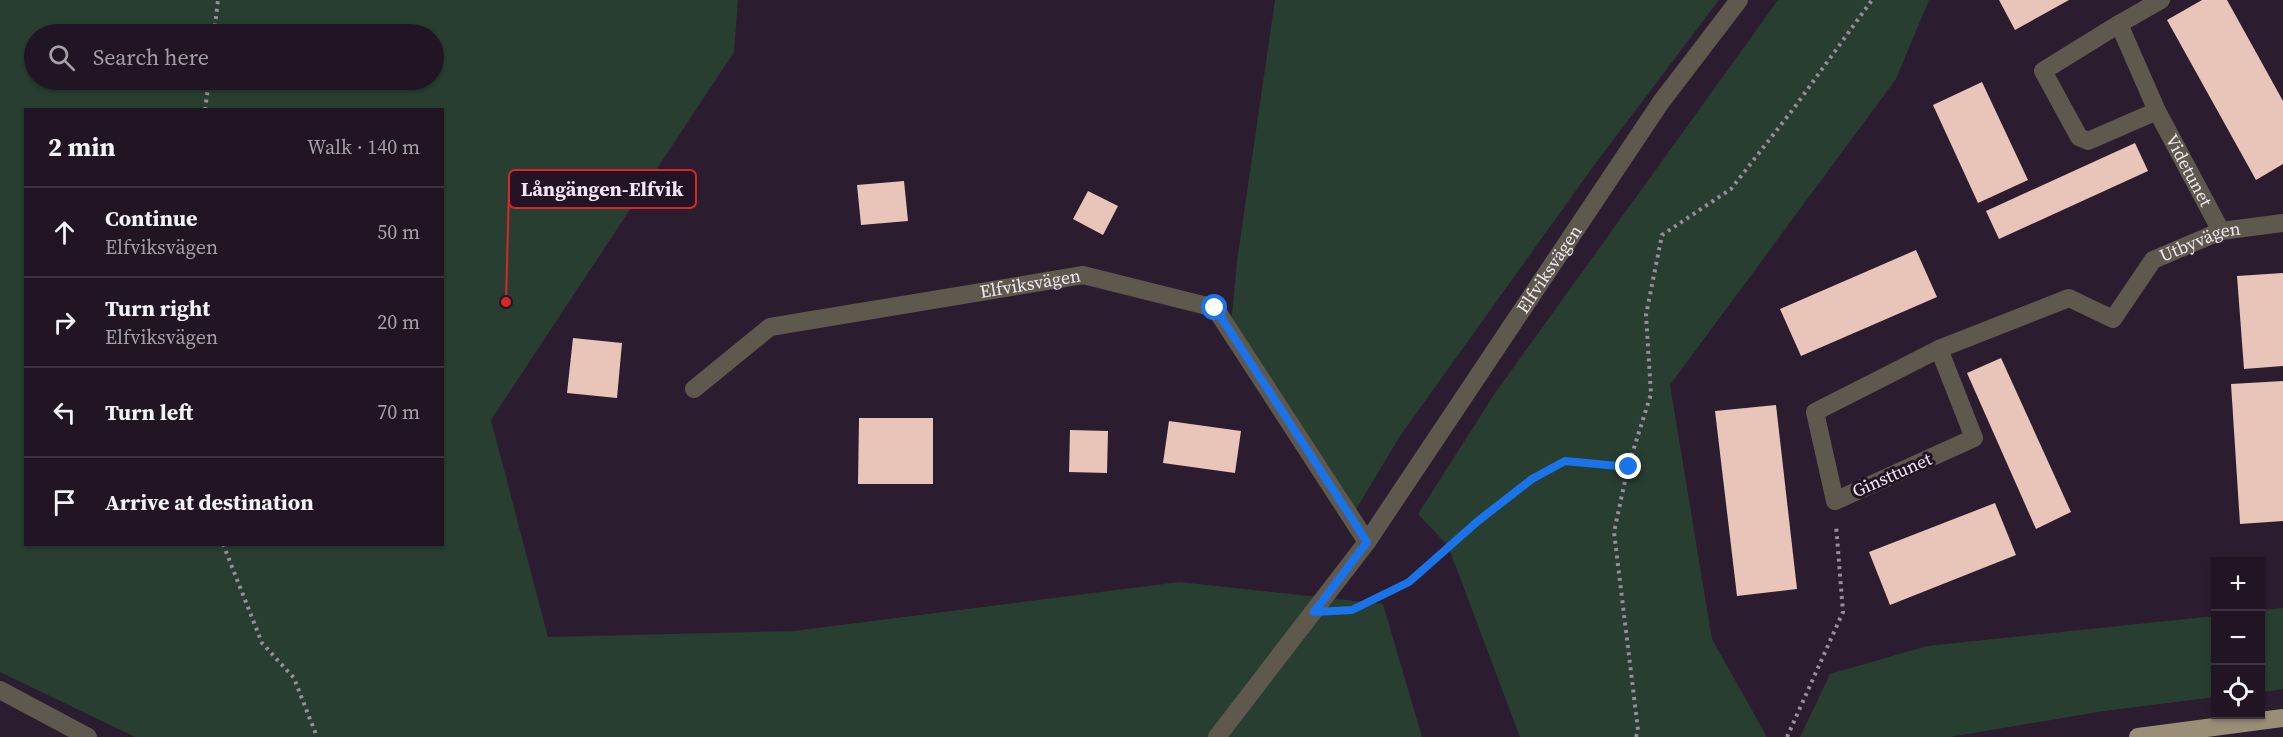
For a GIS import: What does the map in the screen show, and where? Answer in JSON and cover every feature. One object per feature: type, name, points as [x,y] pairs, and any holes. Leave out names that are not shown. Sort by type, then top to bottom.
[{"type":"main road","points":[[2138,737],[2283,718]]},
{"type":"street","name":"Elfviksvägen","points":[[1218,737],[1367,542],[1660,102],[1739,0]]},
{"type":"street","points":[[2157,111],[2088,141],[2079,137],[2043,71],[2161,0]]},
{"type":"street","name":"Videtunet","points":[[2119,24],[2157,111],[2222,231]]},
{"type":"street","name":"Utbyvägen","points":[[2113,319],[2153,260],[2222,231],[2283,223]]},
{"type":"street","name":"Elfviksvägen","points":[[693,389],[770,327],[1083,275],[1215,308],[1367,542]]},
{"type":"street","name":"Ginsttunet","points":[[1939,349],[1974,438],[1835,501],[1815,412],[1939,349],[2069,298],[2113,319]]},
{"type":"street","points":[[0,690],[88,737]]},
{"type":"path","points":[[215,24],[218,0]]},
{"type":"path","points":[[1636,737],[1638,730],[1630,652],[1614,532],[1629,467],[1651,394],[1646,315],[1662,235],[1731,189],[1794,108],[1872,0]]},
{"type":"path","points":[[205,108],[208,90]]},
{"type":"path","points":[[1314,612],[1352,610],[1409,582],[1478,521],[1532,479],[1565,461],[1629,467]]},
{"type":"path","points":[[1787,737],[1843,612],[1835,501]]},
{"type":"path","points":[[224,546],[262,643],[294,678],[317,737]]},
{"type":"green space","points":[[0,0],[738,0],[734,52],[491,420],[548,637],[794,631],[1179,582],[1383,604],[1422,737],[135,737],[0,672]]},
{"type":"green space","points":[[1275,0],[1719,0],[1595,164],[1400,436],[1346,526],[1230,336],[1237,261]]},
{"type":"green space","points":[[1778,0],[1929,0],[1896,79],[1670,385],[1712,639],[1767,737],[1520,737],[1448,546],[1418,514],[1495,393]]},
{"type":"green space","points":[[2283,608],[2283,689],[2265,691],[2265,611]]},
{"type":"green space","points":[[2211,616],[2211,698],[2104,711],[1950,737],[1800,737],[1830,674],[1927,646]]},
{"type":"building","points":[[1999,0],[2069,0],[2015,30]]},
{"type":"building","points":[[2202,0],[2227,0],[2283,101],[2283,164],[2256,180],[2167,20]]},
{"type":"building","points":[[1982,82],[2028,180],[1978,203],[1933,105]]},
{"type":"building","points":[[2135,143],[2148,171],[1999,239],[1986,211]]},
{"type":"building","points":[[904,181],[908,221],[861,225],[857,185]]},
{"type":"building","points":[[1088,191],[1118,206],[1103,235],[1073,219]]},
{"type":"building","points":[[1916,250],[1937,297],[1801,356],[1780,309]]},
{"type":"building","points":[[2283,273],[2283,366],[2244,369],[2237,276]]},
{"type":"building","points":[[573,338],[622,343],[617,398],[567,393]]},
{"type":"building","points":[[2001,358],[2071,512],[2036,529],[1967,373]]},
{"type":"building","points":[[2283,381],[2283,521],[2240,524],[2231,384]]},
{"type":"building","points":[[1776,405],[1797,589],[1737,596],[1715,411]]},
{"type":"building","points":[[859,418],[933,418],[933,484],[858,484]]},
{"type":"building","points":[[1169,421],[1241,431],[1235,473],[1163,463]]},
{"type":"building","points":[[1070,430],[1108,431],[1107,473],[1069,472]]},
{"type":"building","points":[[1995,503],[2016,555],[1890,605],[1869,552]]},
{"type":"place","name":"Långängen-Elfvik","points":[[506,302]]},
{"type":"route","points":[[1215,308],[1367,542],[1314,612],[1352,610],[1409,582],[1478,521],[1532,479],[1565,461],[1629,467]]}]
